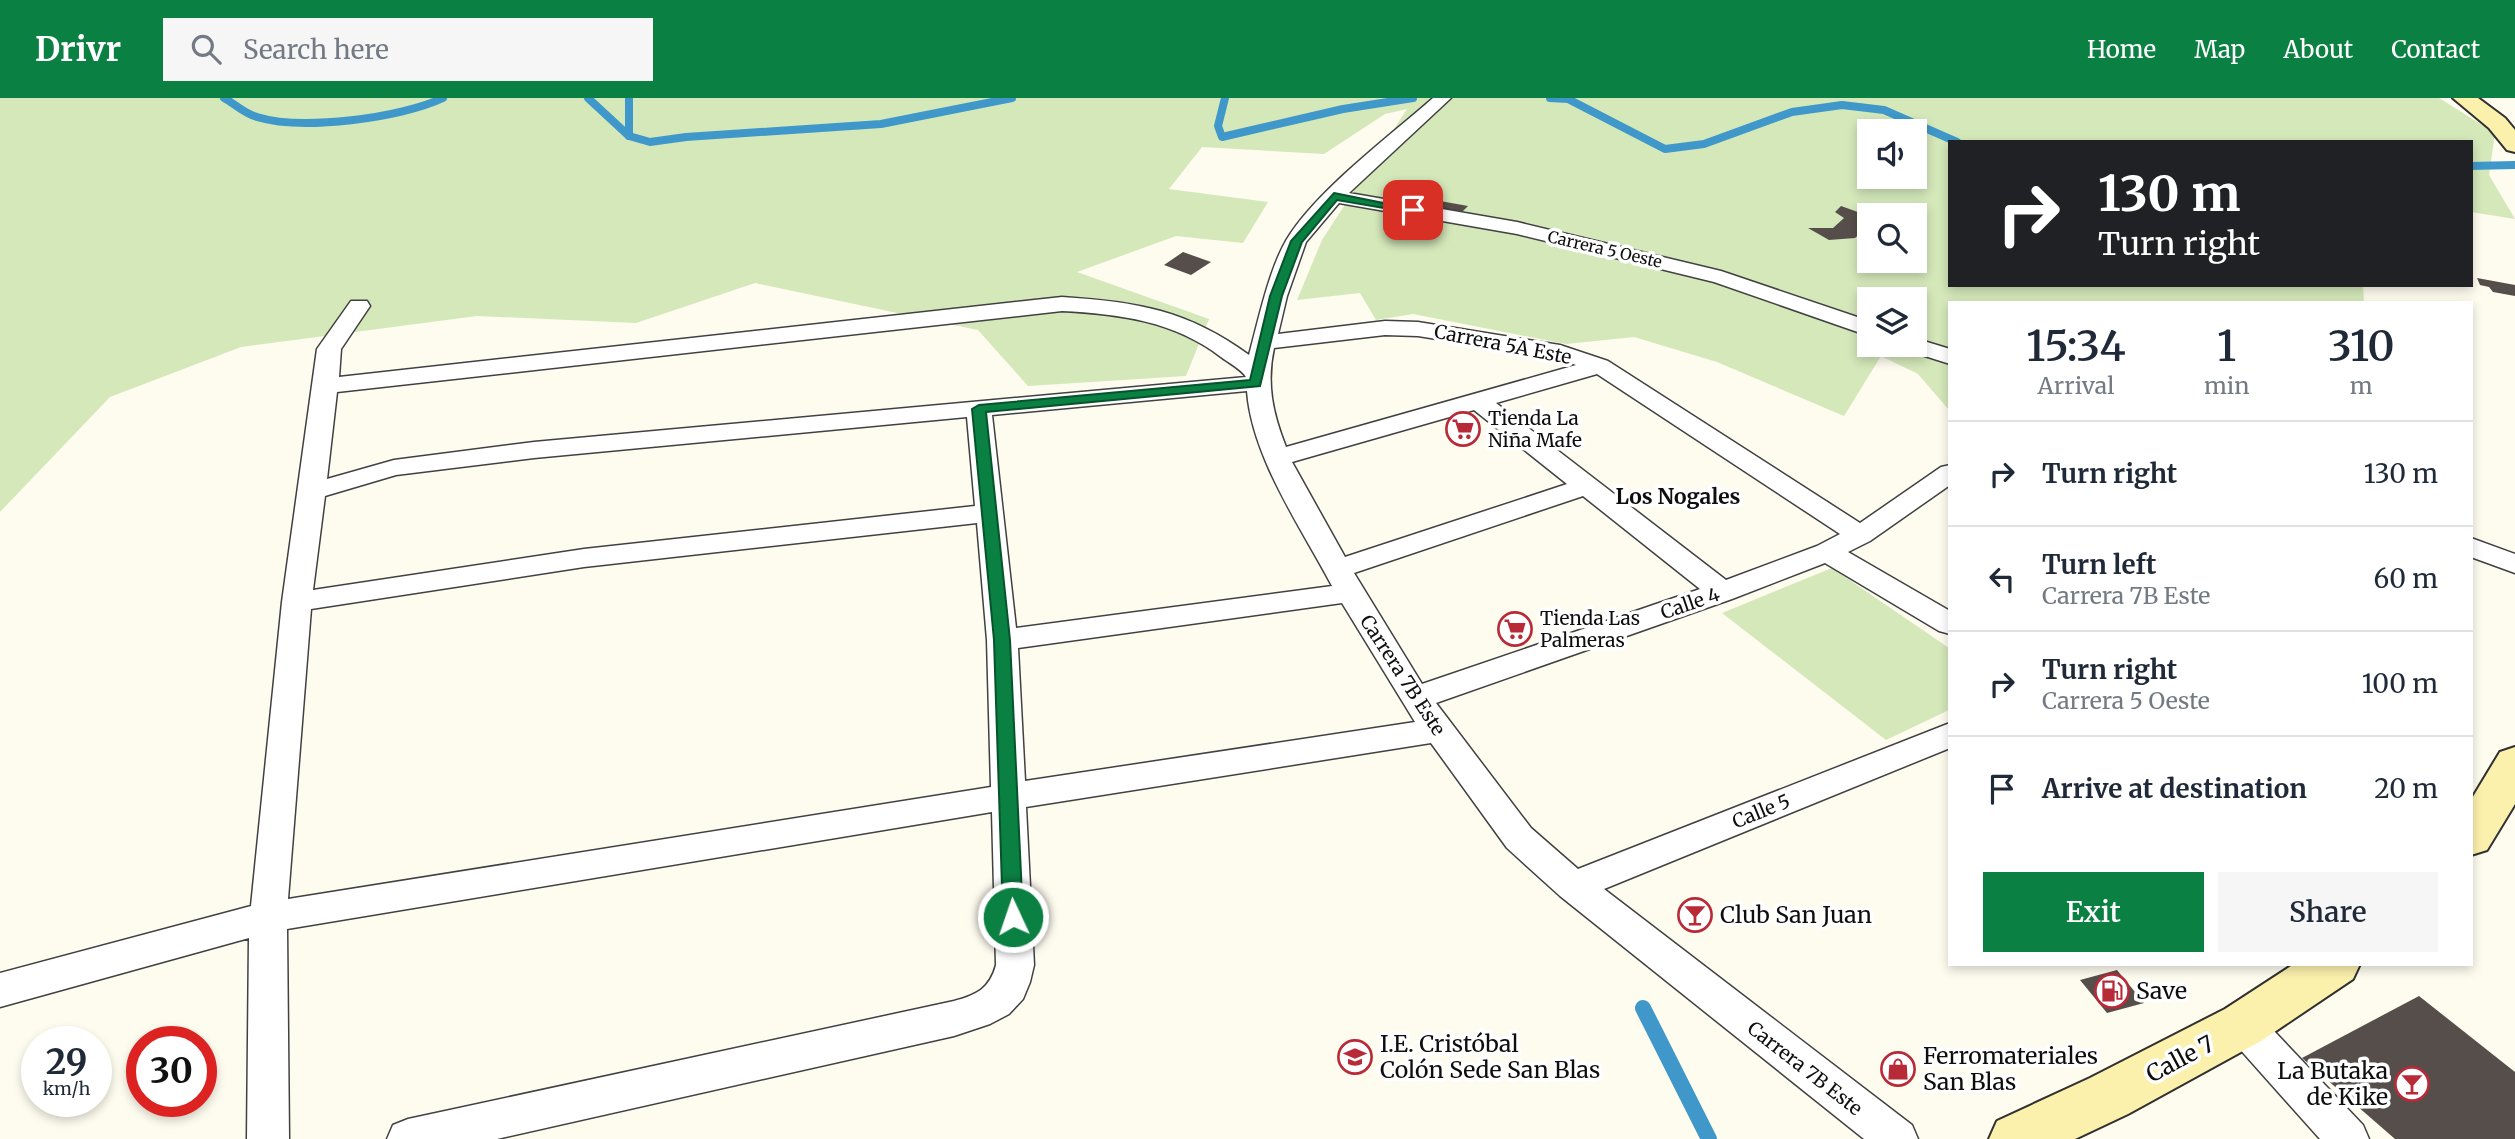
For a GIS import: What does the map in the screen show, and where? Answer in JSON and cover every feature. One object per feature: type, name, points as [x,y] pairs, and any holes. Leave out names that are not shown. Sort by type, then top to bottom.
[{"type":"street","points":[[2464,98],[2497,123],[2515,145]]},
{"type":"street","points":[[2497,98],[2502,111],[2497,123]]},
{"type":"street","name":"Carrera 7B Este","points":[[1440,101],[1334,196],[1296,241],[1276,296],[1259,366],[1261,414],[1277,458],[1344,581],[1415,698],[1519,838],[1573,886],[1897,1139]]},
{"type":"street","name":"Carrera 5 Oeste","points":[[1334,196],[1517,228],[1721,277],[1857,325]]},
{"type":"street","points":[[326,386],[1062,303],[1096,305],[1135,312],[1192,328],[1259,366]]},
{"type":"street","points":[[268,1139],[268,917],[297,602],[329,349],[359,306]]},
{"type":"street","name":"Carrera 5A Este","points":[[311,492],[394,468],[462,458],[979,409],[1259,366],[1385,328],[1418,329],[1560,352],[1601,366],[1860,535]]},
{"type":"street","points":[[1927,349],[1948,356]]},
{"type":"street","points":[[1277,458],[1601,366]]},
{"type":"street","points":[[1478,401],[1722,592]]},
{"type":"street","points":[[408,1139],[966,1015],[997,1002],[1009,987],[1015,965],[1002,640],[979,409]]},
{"type":"street","name":"Calle 4","points":[[1415,698],[1722,592],[1827,552],[1860,535],[1948,474]]},
{"type":"street","points":[[1002,640],[1344,581],[1588,486]]},
{"type":"street","points":[[297,602],[584,558],[989,513]]},
{"type":"street","points":[[2473,548],[2515,564]]},
{"type":"street","points":[[1827,552],[1948,623]]},
{"type":"street","points":[[0,990],[268,917],[1439,730]]},
{"type":"street","name":"Calle 5","points":[[1573,886],[1948,736]]},
{"type":"street","points":[[2473,834],[2515,763]]},
{"type":"street","name":"Calle 7","points":[[2017,1139],[2109,1097],[2243,1025],[2332,966]]},
{"type":"street","points":[[2243,1025],[2348,1139]]},
{"type":"green space","points":[[0,98],[2439,98],[2495,133],[2489,175],[2515,219],[2473,212],[2473,140],[1948,140],[1948,287],[2363,287],[2364,301],[1948,301],[1948,409],[1918,374],[1883,357],[1927,357],[1927,287],[1857,287],[1857,357],[1880,357],[1844,416],[1717,362],[1634,337],[1566,344],[1413,314],[1376,320],[1360,293],[1297,300],[1322,240],[1407,109],[1385,114],[1324,154],[1202,147],[1169,189],[1268,202],[1243,243],[1176,236],[1077,272],[1209,319],[1186,376],[1028,386],[978,330],[755,283],[636,323],[477,316],[241,347],[110,397],[0,512]]},
{"type":"green space","points":[[1832,568],[1948,647],[1948,710],[1886,740],[1722,613]]},
{"type":"building","points":[[1440,201],[1468,206],[1460,214],[1432,209]]},
{"type":"building","points":[[1841,206],[1857,212],[1855,238],[1829,240],[1808,228],[1833,228],[1844,218],[1835,212]]},
{"type":"building","points":[[1183,252],[1211,262],[1191,275],[1164,265]]},
{"type":"building","points":[[2477,278],[2515,285],[2515,296],[2493,292],[2489,287],[2480,285]]},
{"type":"building","name":"Save","points":[[2117,970],[2144,1003],[2107,1013],[2080,980]]},
{"type":"building","points":[[2419,996],[2515,1072],[2515,1139],[2395,1139],[2302,1058]]},
{"type":"waterway","points":[[224,98],[253,116],[299,123],[378,116],[443,98]]},
{"type":"waterway","points":[[588,98],[629,136]]},
{"type":"waterway","points":[[629,98],[629,136]]},
{"type":"waterway","points":[[629,136],[650,142],[686,137],[881,124],[1012,98]]},
{"type":"waterway","points":[[1225,98],[1218,126],[1222,137],[1343,109],[1413,98]]},
{"type":"waterway","points":[[1550,98],[1568,99],[1665,149],[1704,144],[1792,112],[1842,105],[1884,110],[1952,140]]},
{"type":"waterway","points":[[2473,166],[2515,165]]},
{"type":"waterway","points":[[1643,1008],[1709,1139]]},
{"type":"place","name":"Tienda La Niña Mafe","points":[[1463,429]]},
{"type":"place","name":"Tienda Las Palmeras","points":[[1515,629]]},
{"type":"place","name":"Club San Juan","points":[[1695,915]]},
{"type":"place","name":"Save","points":[[2112,991]]},
{"type":"place","name":"I.E. Cristóbal Colón Sede San Blas","points":[[1355,1057]]},
{"type":"place","name":"Ferromateriales San Blas","points":[[1898,1069]]},
{"type":"place","name":"La Butaka de Kike","points":[[2412,1084]]},
{"type":"district","name":"Los Nogales","points":[[1678,497]]},
{"type":"route","points":[[1013,917],[1002,640],[979,409],[1256,383],[1256,372],[1276,296],[1296,241],[1334,196],[1413,210]]}]
